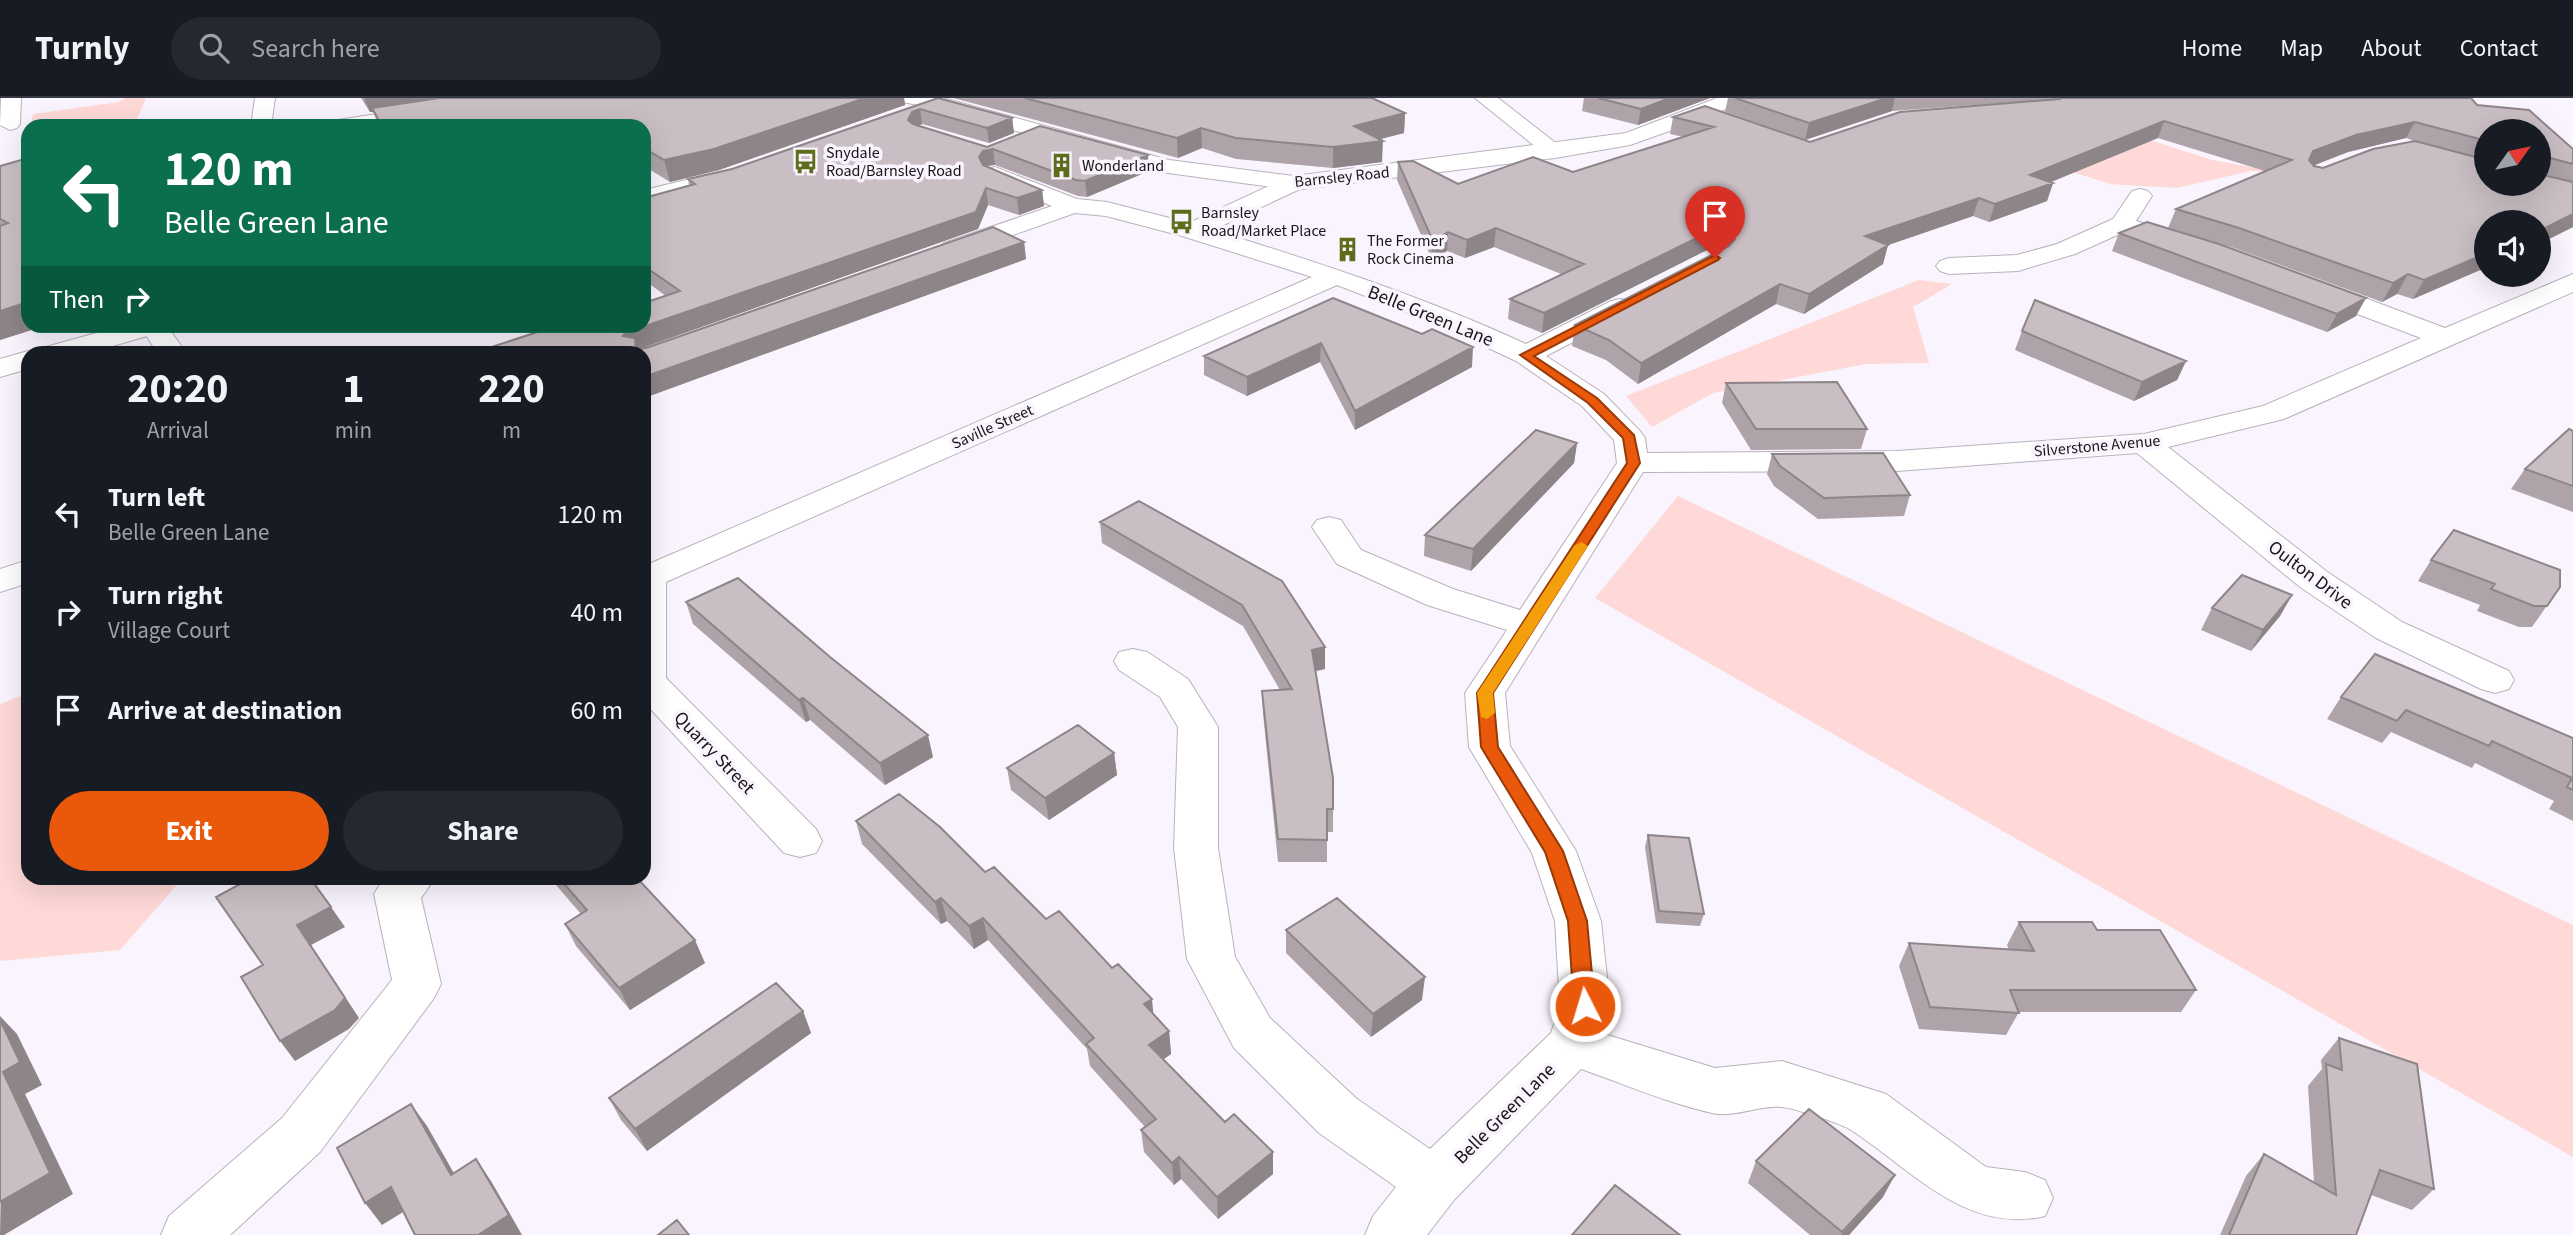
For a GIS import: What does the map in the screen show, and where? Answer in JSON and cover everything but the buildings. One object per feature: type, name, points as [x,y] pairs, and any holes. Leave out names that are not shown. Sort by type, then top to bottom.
[{"type":"street","points":[[10,124],[11,98]]},
{"type":"street","points":[[262,119],[265,98]]},
{"type":"street","points":[[384,119],[520,98]]},
{"type":"street","points":[[1485,98],[1555,151]]},
{"type":"street","name":"Barnsley Road","points":[[906,107],[939,103],[1168,166],[1294,183],[1555,151],[1630,139],[1702,113],[1733,98]]},
{"type":"street","points":[[1702,113],[1728,122]]},
{"type":"street","points":[[1015,143],[1040,132]]},
{"type":"street","points":[[651,195],[740,173]]},
{"type":"street","points":[[993,174],[1073,206]]},
{"type":"street","points":[[1191,231],[1294,183]]},
{"type":"street","points":[[1949,266],[2018,263],[2066,250],[2122,225],[2140,196]]},
{"type":"street","points":[[930,256],[1073,206]]},
{"type":"street","name":"Belle Green Lane","points":[[1073,206],[1107,209],[1191,231],[1336,276],[1447,318],[1526,355],[1592,400],[1629,438],[1633,463],[1485,693],[1490,747],[1554,851],[1578,921],[1585,1006],[1572,1045],[1434,1182],[1393,1235]]},
{"type":"street","points":[[2122,225],[2208,250]]},
{"type":"street","name":"Saville Street","points":[[651,573],[1336,276]]},
{"type":"street","points":[[2296,282],[2446,338]]},
{"type":"street","name":"Silverstone Avenue","points":[[1633,463],[1897,461],[2144,443],[2273,413],[2573,282]]},
{"type":"street","points":[[1526,355],[1645,294]]},
{"type":"street","points":[[81,346],[128,333]]},
{"type":"street","points":[[0,368],[21,362]]},
{"type":"street","name":"Oulton Drive","points":[[2144,443],[2313,579],[2389,630],[2494,680]]},
{"type":"street","points":[[1329,527],[1349,557],[1440,597],[1531,625]]},
{"type":"street","points":[[0,581],[21,574]]},
{"type":"street","points":[[1133,661],[1174,688],[1198,727],[1196,848],[1211,958],[1252,1033],[1338,1116],[1434,1182]]},
{"type":"street","name":"Quarry Street","points":[[651,685],[800,841]]},
{"type":"street","points":[[189,1235],[300,1135],[416,984],[397,894],[406,885]]},
{"type":"street","points":[[1572,1045],[1715,1091],[1782,1084],[1867,1111],[1917,1151],[1976,1192],[2025,1198]]},
{"type":"shaded area","points":[[126,98],[146,98],[137,119],[32,119],[33,114],[119,102]]},
{"type":"shaded area","points":[[2125,132],[2212,160],[2278,172],[2250,171],[2177,188],[2110,184],[1995,147]]},
{"type":"shaded area","points":[[1919,280],[1952,284],[1913,307],[1929,363],[1866,364],[1713,393],[1652,427],[1626,396]]},
{"type":"shaded area","points":[[1678,496],[2573,925],[2573,1157],[1595,598]]},
{"type":"shaded area","points":[[21,696],[21,885],[177,885],[120,950],[0,961],[0,704]]},
{"type":"slow traffic","points":[[1487,713],[1485,693],[1581,546]]},
{"type":"place","name":"Snydale Road/Barnsley Road","points":[[806,161]]},
{"type":"place","name":"Wonderland","points":[[1062,165]]},
{"type":"place","name":"Barnsley Road/Market Place","points":[[1181,221]]},
{"type":"place","name":"The Former Rock Cinema","points":[[1347,249]]},
{"type":"route","points":[[1585,1006],[1578,921],[1554,851],[1490,747],[1485,693],[1633,463],[1629,438],[1592,400],[1526,355],[1715,258]]}]
